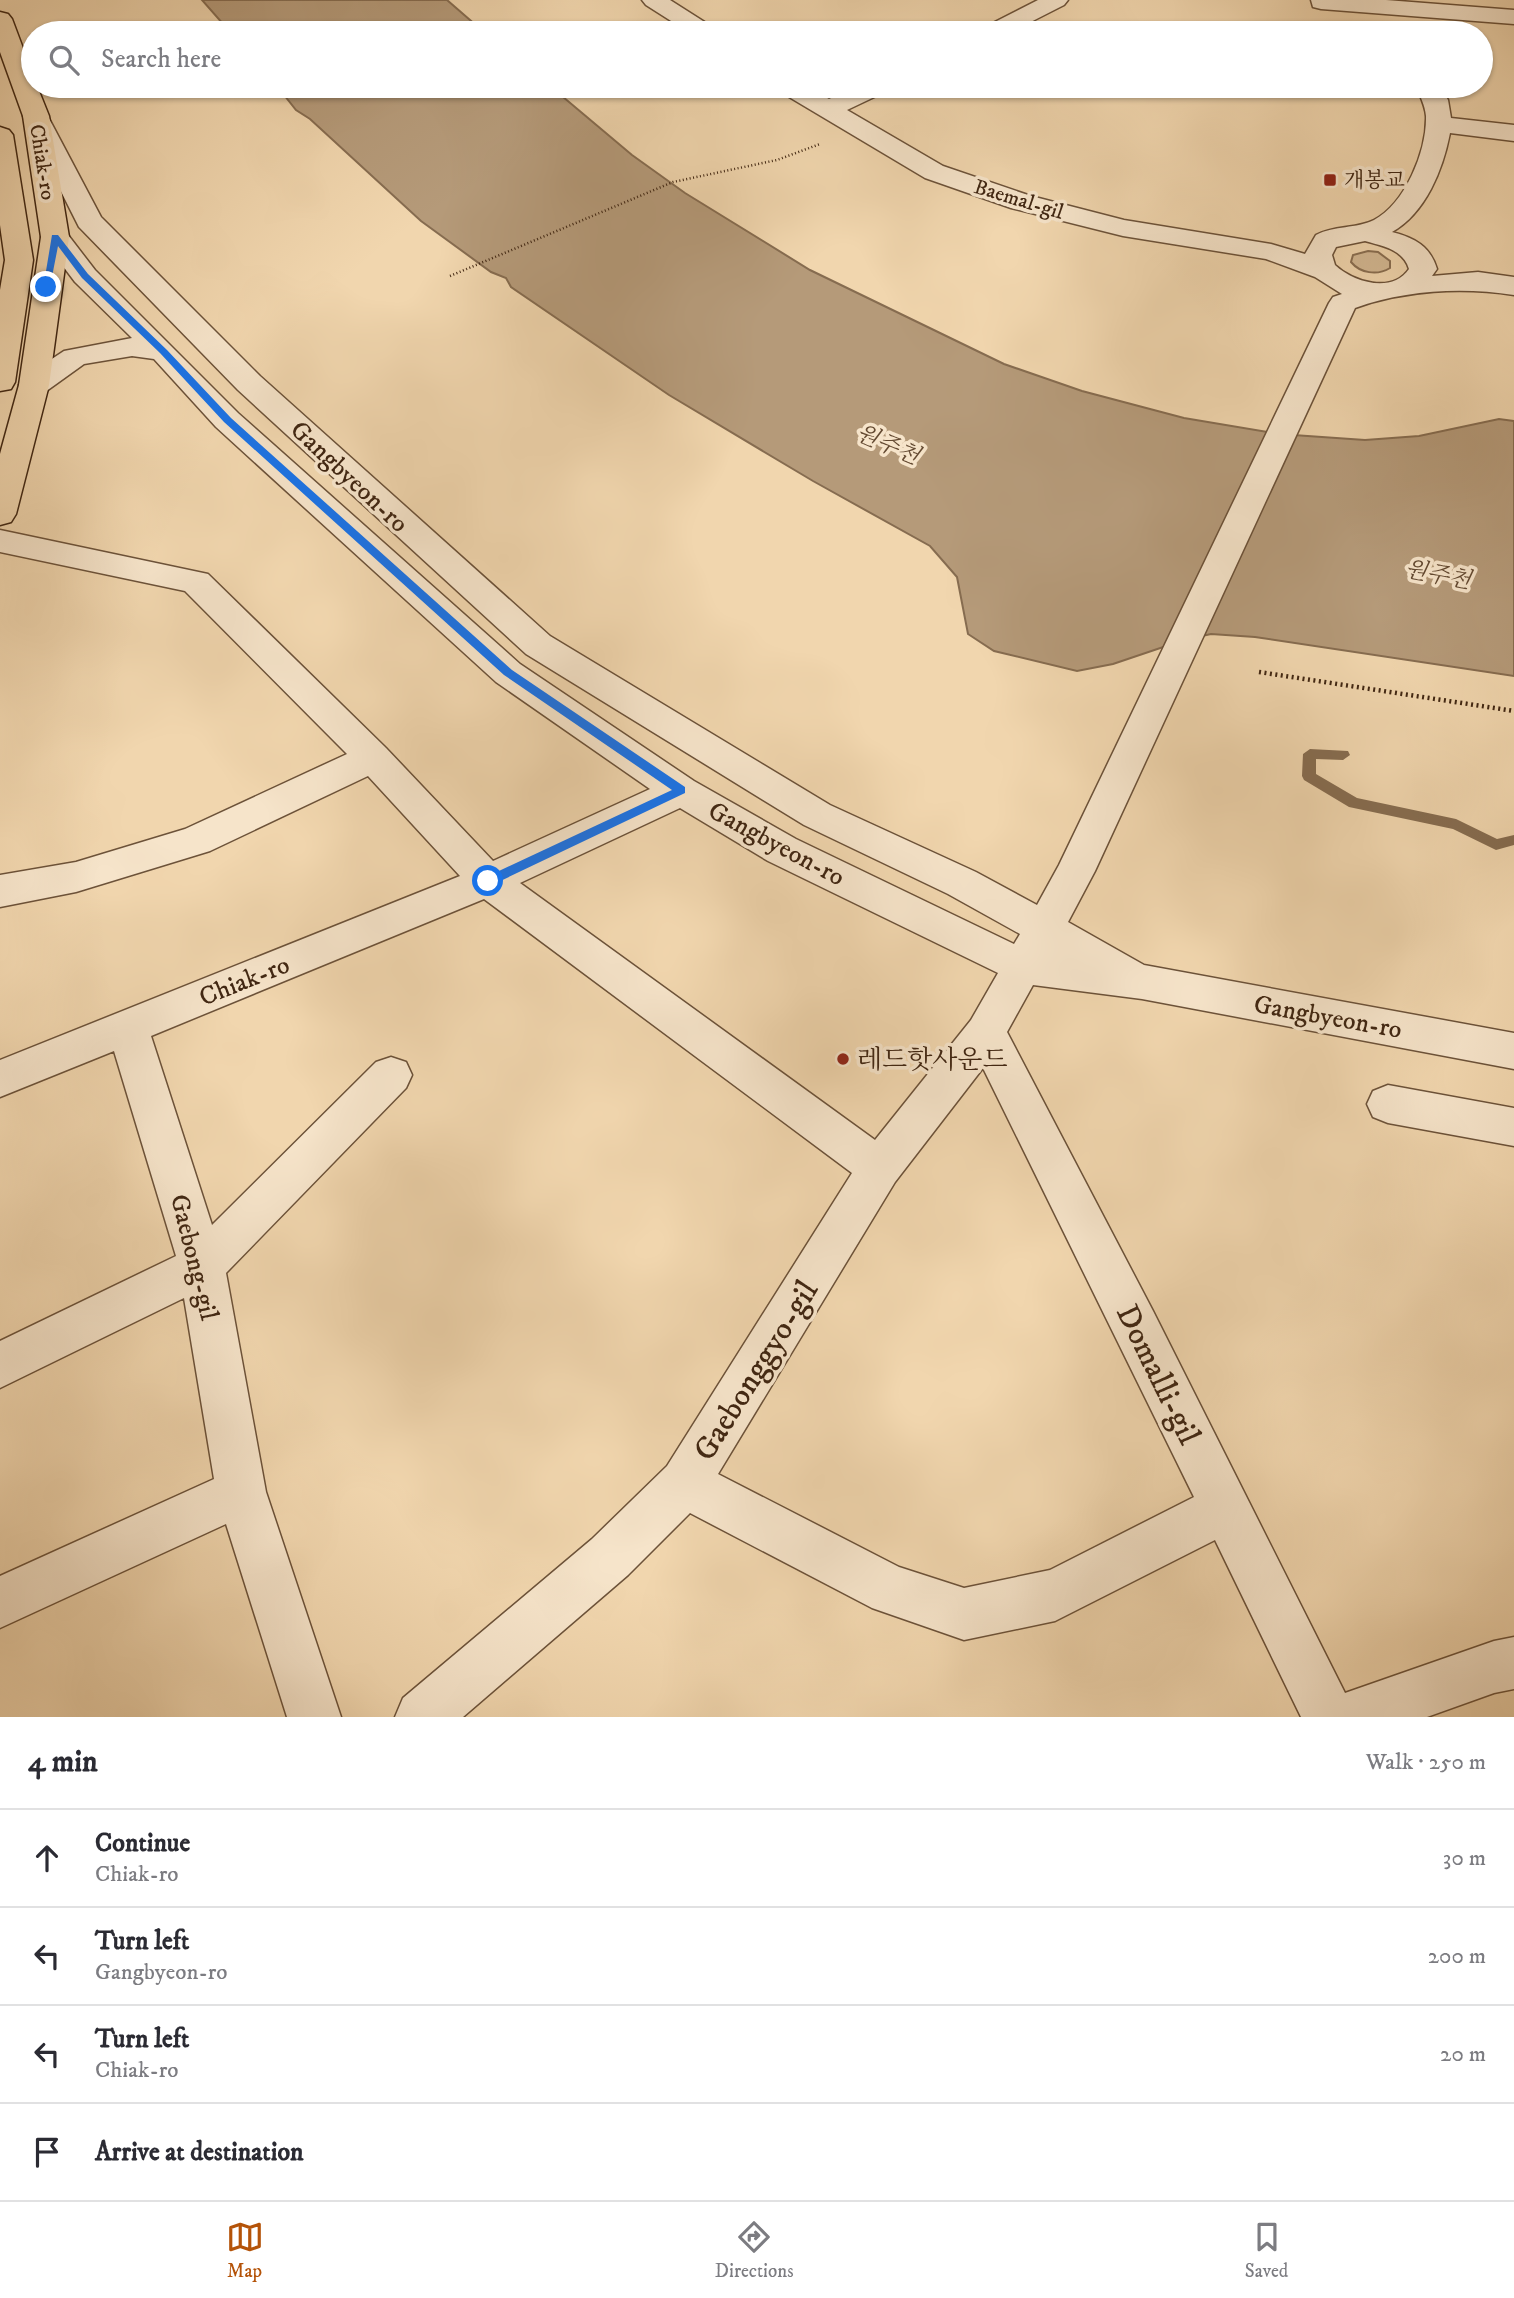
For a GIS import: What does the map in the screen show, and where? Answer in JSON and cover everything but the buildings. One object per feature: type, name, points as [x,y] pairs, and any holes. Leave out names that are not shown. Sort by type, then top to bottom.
[{"type":"main road","name":"Chiak-ro","points":[[0,19],[21,76]]},
{"type":"main road","name":"Chiak-ro","points":[[0,514],[34,385],[55,237],[36,116],[29,98]]},
{"type":"main road","name":"Chiak-ro","points":[[0,133],[19,260],[0,382]]},
{"type":"main road","name":"Gangbyeon-ro","points":[[0,133],[55,237]]},
{"type":"street","points":[[654,0],[687,21]]},
{"type":"street","points":[[1015,21],[1056,0]]},
{"type":"street","points":[[1320,1],[1514,17]]},
{"type":"street","points":[[1320,1],[1352,21]]},
{"type":"street","name":"Baemal-gil","points":[[806,98],[934,172],[1021,202],[1123,228],[1271,252]]},
{"type":"street","points":[[825,110],[852,98]]},
{"type":"street","points":[[1271,252],[1366,233],[1403,215],[1428,163],[1438,124],[1437,98]]},
{"type":"street","name":"Gangbyeon-ro","points":[[36,116],[89,221],[249,383],[538,645],[817,815],[962,883],[1045,926],[1142,982]]},
{"type":"street","points":[[1438,124],[1514,134]]},
{"type":"street","points":[[1403,215],[1415,253],[1424,269],[1420,278],[1410,286]]},
{"type":"street","points":[[1366,233],[1389,237],[1415,253],[1479,281]]},
{"type":"street","name":"Gangbyeon-ro","points":[[55,237],[85,276],[163,352],[227,420],[508,673],[681,790],[782,850],[1023,967],[1142,982],[1514,1051]]},
{"type":"street","points":[[1332,238],[1323,244],[1318,252],[1319,261],[1333,284]]},
{"type":"street","points":[[1271,252],[1333,284],[1376,292],[1395,291],[1410,286],[1479,281],[1514,286]]},
{"type":"street","name":"Gaebonggyo-gil","points":[[422,1717],[610,1557],[684,1483],[879,1168],[986,1032],[1076,871],[1333,284]]},
{"type":"street","points":[[34,385],[75,357],[132,347],[163,352]]},
{"type":"street","points":[[0,541],[196,582],[373,758],[488,881],[879,1168]]},
{"type":"street","points":[[0,891],[76,877],[197,840],[373,758]]},
{"type":"street","name":"Chiak-ro","points":[[0,1079],[488,881],[681,790]]},
{"type":"street","name":"Gaebong-gil","points":[[127,1027],[202,1266],[241,1492],[314,1717]]},
{"type":"street","name":"Domalli-gil","points":[[986,1032],[1329,1717]]},
{"type":"street","points":[[0,1365],[202,1266],[391,1076]]},
{"type":"street","points":[[1388,1104],[1514,1127]]},
{"type":"street","points":[[684,1483],[890,1590],[964,1614],[1055,1595],[1226,1508]]},
{"type":"street","points":[[0,1602],[241,1492]]},
{"type":"street","points":[[1350,1717],[1494,1667],[1514,1663]]},
{"type":"path","points":[[450,276],[673,182],[777,160],[858,128]]},
{"type":"path","points":[[1259,672],[1514,711]]},
{"type":"shaded area","points":[[1368,251],[1378,252],[1390,261],[1390,268],[1369,272],[1359,269],[1351,262],[1353,255]]},
{"type":"water","points":[[202,0],[447,0],[471,21],[220,21]]},
{"type":"water","name":"원주천","points":[[286,98],[564,98],[632,155],[685,193],[810,270],[1004,364],[1082,391],[1184,418],[1279,434],[1365,440],[1419,436],[1499,419],[1514,421],[1514,676],[1255,637],[1211,634],[1184,640],[1113,664],[1077,671],[994,651],[968,634],[957,577],[930,546],[813,481],[669,395],[511,287],[506,278],[491,272],[421,221],[310,119],[296,110]]},
{"type":"waterway","points":[[1343,755],[1310,754],[1309,776],[1354,803],[1456,824],[1496,845],[1514,840]]},
{"type":"place","name":"개봉교","points":[[1330,180]]},
{"type":"place","name":"레드핫사운드","points":[[843,1059]]},
{"type":"route","points":[[46,287],[55,237],[85,276],[120,308],[227,420],[508,673],[681,790],[488,881]]}]
